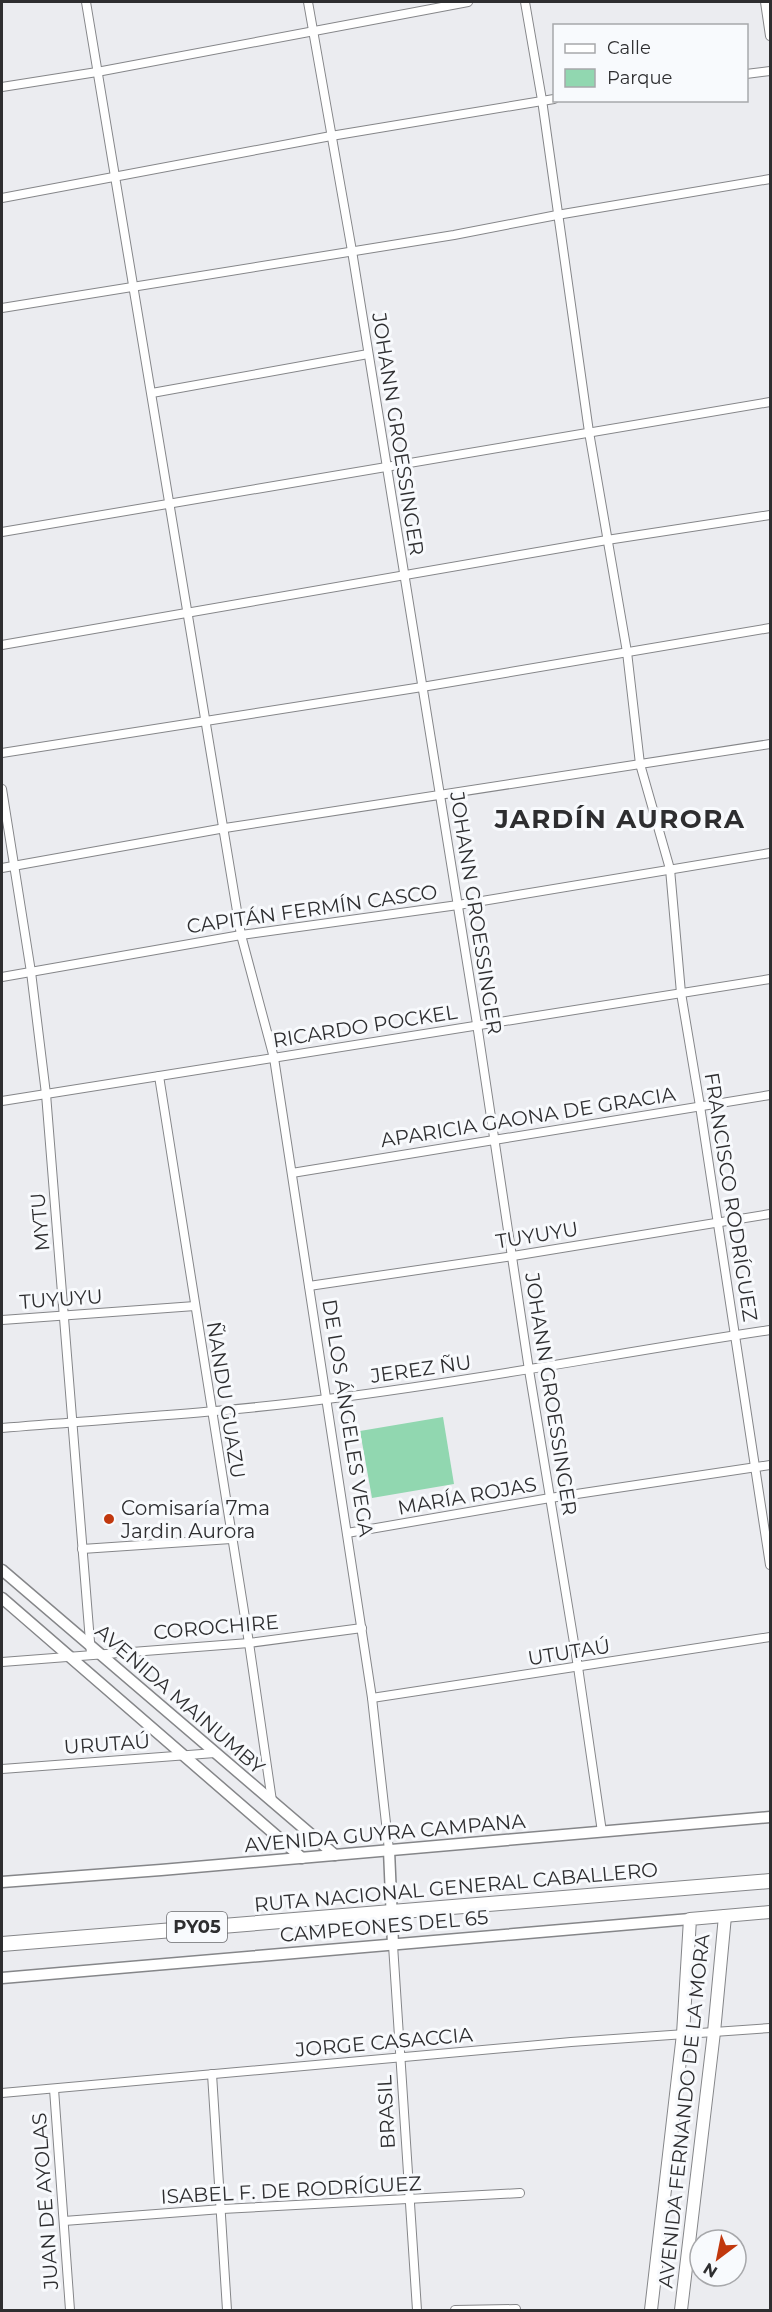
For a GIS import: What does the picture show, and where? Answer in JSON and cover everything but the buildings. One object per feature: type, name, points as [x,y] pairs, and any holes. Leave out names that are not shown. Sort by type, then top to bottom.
[{"type":"highway","name":"RUTA NACIONAL GENERAL CABALLERO","points":[[2,1944],[771,1881]]},
{"type":"main road","name":"CAMPEONES DEL 65","points":[[690,1919],[771,1912]]},
{"type":"main road","name":"AVENIDA FERNANDO DE LA MORA","points":[[681,2310],[714,2032],[725,1916]]},
{"type":"main road","name":"AVENIDA FERNANDO DE LA MORA","points":[[651,2310],[683,2034],[690,1919]]},
{"type":"street","name":"DE LOS ÁNGELES VEGA","points":[[86,2],[241,935],[274,1058],[372,1698],[393,1911]]},
{"type":"street","name":"JOHANN GROESSINGER","points":[[308,2],[387,466],[458,904],[602,1832]]},
{"type":"street","points":[[2,87],[97,72],[468,2]]},
{"type":"street","name":"FRANCISCO RODRÍGUEZ","points":[[525,2],[542,100],[589,432],[627,652],[640,764],[670,869],[681,993],[771,1565]]},
{"type":"street","points":[[765,2],[771,36]]},
{"type":"street","points":[[748,74],[771,71]]},
{"type":"street","points":[[2,198],[331,136],[553,99]]},
{"type":"street","points":[[2,308],[771,179]]},
{"type":"street","points":[[152,393],[368,354]]},
{"type":"street","points":[[2,532],[771,402]]},
{"type":"street","points":[[2,645],[404,574],[771,515]]},
{"type":"street","points":[[2,753],[422,687],[771,628]]},
{"type":"street","points":[[2,868],[225,828],[771,744]]},
{"type":"street","name":"MYTU","points":[[2,789],[31,972],[46,1094],[82,1549],[94,1651]]},
{"type":"street","name":"CAPITÁN FERMÍN CASCO","points":[[2,977],[241,935],[458,904],[771,852]]},
{"type":"street","name":"RICARDO POCKEL","points":[[2,1101],[771,979]]},
{"type":"street","name":"ÑANDU GUAZU","points":[[159,1076],[272,1801]]},
{"type":"street","name":"APARICIA GAONA DE GRACIA","points":[[292,1173],[771,1095]]},
{"type":"street","name":"TUYUYU","points":[[309,1286],[771,1214]]},
{"type":"street","name":"TUYUYU","points":[[2,1320],[195,1306]]},
{"type":"street","name":"JEREZ ÑU","points":[[2,1428],[211,1412],[327,1399],[529,1370],[771,1330]]},
{"type":"street","name":"MARÍA ROJAS","points":[[347,1533],[550,1498],[771,1465]]},
{"type":"street","points":[[82,1549],[231,1539]]},
{"type":"street","name":"AVENIDA MAINUMBY","points":[[2,1570],[335,1855]]},
{"type":"street","name":"AVENIDA MAINUMBY","points":[[2,1598],[302,1857]]},
{"type":"street","name":"COROCHIRE","points":[[2,1662],[68,1656],[94,1651],[249,1643],[362,1628]]},
{"type":"street","name":"UTUTAÚ","points":[[372,1698],[771,1637]]},
{"type":"street","name":"URUTAÚ","points":[[2,1769],[215,1753]]},
{"type":"street","name":"AVENIDA GUYRA CAMPANA","points":[[2,1882],[771,1817]]},
{"type":"street","name":"BRASIL","points":[[393,1911],[393,1945],[417,2310]]},
{"type":"street","name":"CAMPEONES DEL 65","points":[[2,1978],[690,1919]]},
{"type":"street","name":"JORGE CASACCIA","points":[[2,2093],[571,2042],[771,2028]]},
{"type":"street","points":[[212,2074],[227,2310]]},
{"type":"street","name":"JUAN DE AYOLAS","points":[[54,2089],[70,2310]]},
{"type":"street","name":"ISABEL F. DE RODRÍGUEZ","points":[[64,2221],[222,2209],[520,2193]]},
{"type":"street","points":[[455,2310],[516,2309]]},
{"type":"green space","points":[[443,1417],[454,1484],[372,1498],[360,1431]]},
{"type":"place","name":"Comisaría 7ma Jardin Aurora","points":[[109,1519]]},
{"type":"district","name":"JARDÍN AURORA","points":[[620,819]]}]
